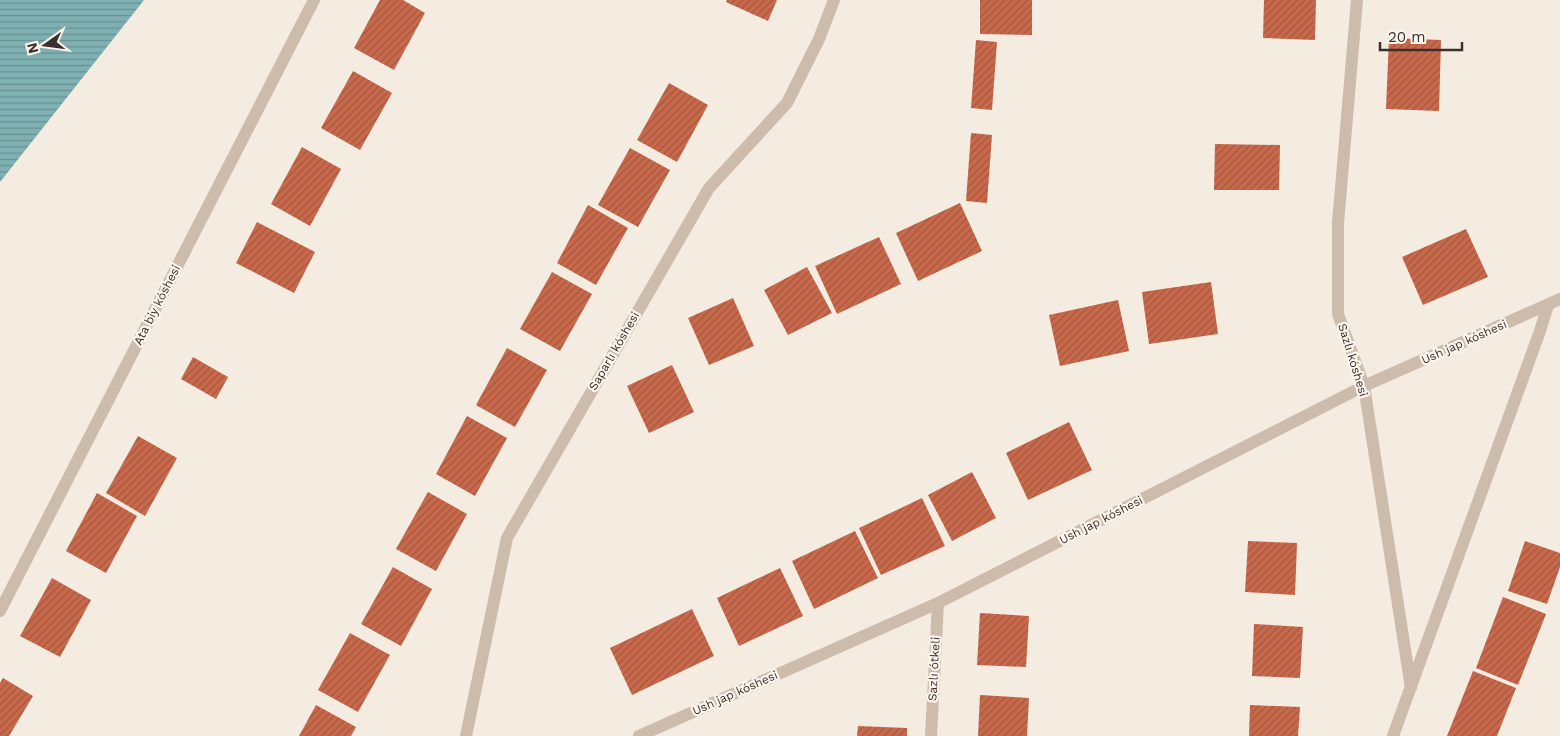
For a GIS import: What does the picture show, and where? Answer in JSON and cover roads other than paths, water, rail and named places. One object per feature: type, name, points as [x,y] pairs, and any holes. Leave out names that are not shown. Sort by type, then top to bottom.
[{"type":"street","name":"Ata biy kóshesi","points":[[0,611],[314,0]]},
{"type":"street","name":"Saparlı kóshesi","points":[[466,736],[507,538],[709,188],[787,103],[819,39],[834,0]]},
{"type":"street","name":"Sazlı kóshesi","points":[[1357,0],[1338,223],[1338,314],[1364,386],[1411,688]]},
{"type":"street","name":"Ush jap kóshesi","points":[[639,736],[938,603],[1364,386],[1560,299]]},
{"type":"street","name":"Sazlı kóshesi","points":[[1393,736],[1548,305]]},
{"type":"street","name":"Sazlı ótkeli","points":[[931,736],[938,603]]},
{"type":"water","points":[[0,0],[144,0],[0,182]]}]
